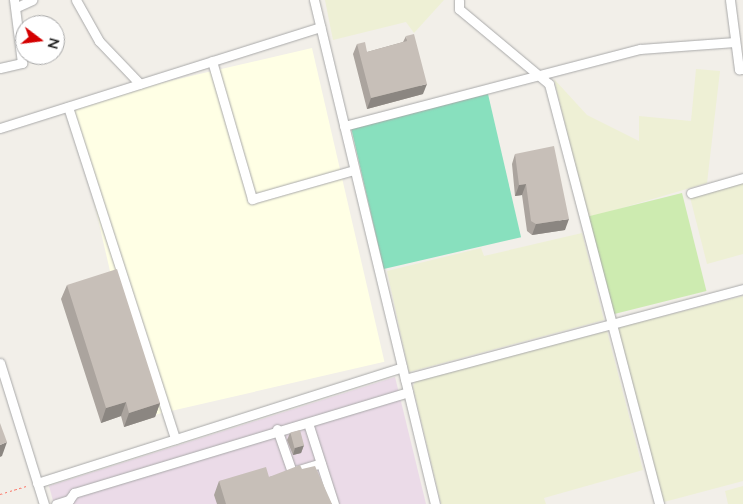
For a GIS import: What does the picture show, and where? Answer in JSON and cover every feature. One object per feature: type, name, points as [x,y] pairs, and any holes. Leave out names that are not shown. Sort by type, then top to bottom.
[{"type":"street","points":[[0,68],[22,63],[16,3],[32,0]]},
{"type":"street","points":[[76,0],[99,41],[140,84]]},
{"type":"street","points":[[314,0],[435,504]]},
{"type":"street","points":[[459,0],[459,9],[542,75],[550,84],[610,324],[659,504]]},
{"type":"street","points":[[730,0],[739,69],[743,69]]},
{"type":"street","points":[[0,128],[320,27]]},
{"type":"street","points":[[344,126],[640,49],[735,42]]},
{"type":"street","points":[[212,61],[252,199],[354,170]]},
{"type":"street","points":[[68,107],[175,439]]},
{"type":"street","points":[[691,193],[743,178]]},
{"type":"street","points":[[405,378],[743,289]]},
{"type":"street","points":[[0,363],[44,504]]},
{"type":"street","points":[[37,483],[402,367]]},
{"type":"street","points":[[56,504],[69,500],[74,492],[277,429],[308,423],[408,392]]},
{"type":"street","points":[[308,423],[334,504]]},
{"type":"street","points":[[277,429],[292,472],[321,463]]},
{"type":"path","points":[[0,494],[37,483]]},
{"type":"shaded area","points":[[325,0],[444,0],[414,33],[406,22],[333,40]]},
{"type":"shaded area","points":[[312,48],[384,362],[144,417],[71,104]]},
{"type":"shaded area","points":[[696,69],[720,71],[707,183],[588,218],[554,79],[587,115],[639,141],[639,116],[691,121]]},
{"type":"shaded area","points":[[743,181],[743,254],[707,264],[690,197]]},
{"type":"shaded area","points":[[582,233],[604,320],[409,372],[387,271],[481,248],[484,256]]},
{"type":"shaded area","points":[[743,296],[743,481],[664,502],[616,328]]},
{"type":"shaded area","points":[[607,331],[643,470],[544,498],[546,504],[441,504],[413,387],[416,379]]},
{"type":"shaded area","points":[[395,377],[426,504],[54,504],[49,486]]},
{"type":"shaded area","points":[[743,486],[743,504],[728,504],[725,491]]},
{"type":"green space","points":[[488,94],[521,237],[384,269],[351,126]]},
{"type":"green space","points":[[682,193],[706,291],[612,314],[588,216]]},
{"type":"building","points":[[414,34],[427,84],[371,98],[357,44],[365,42],[367,52],[407,41],[406,36]]},
{"type":"building","points":[[554,146],[569,219],[536,224],[531,221],[526,184],[519,185],[515,154]]},
{"type":"building","points":[[117,269],[160,403],[129,413],[126,402],[106,408],[67,285]]},
{"type":"building","points":[[0,423],[7,442],[0,445]]},
{"type":"building","points":[[300,430],[304,445],[294,448],[290,433]]},
{"type":"building","points":[[300,465],[302,469],[315,466],[332,504],[226,504],[219,481],[266,467],[269,477]]}]
